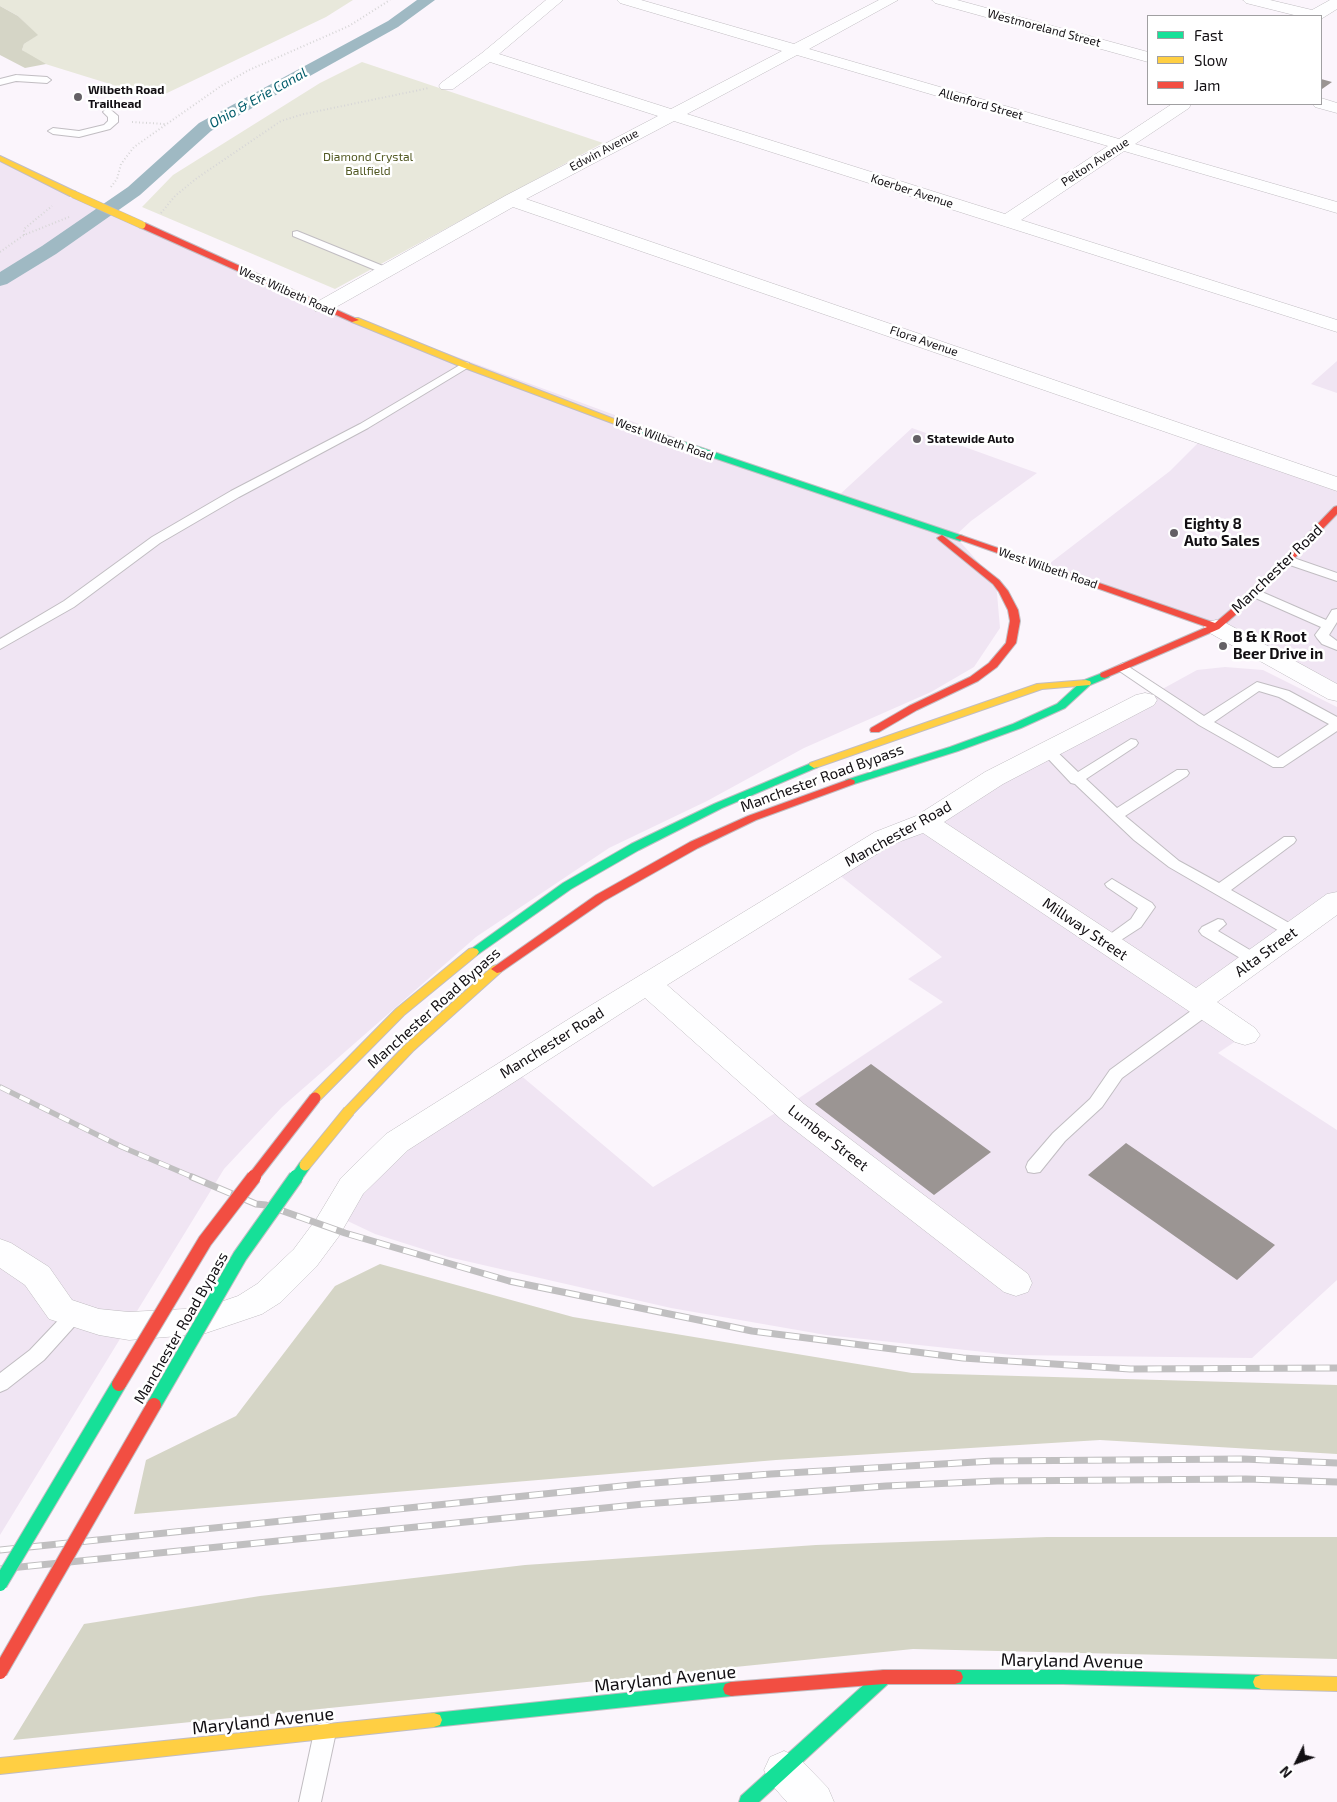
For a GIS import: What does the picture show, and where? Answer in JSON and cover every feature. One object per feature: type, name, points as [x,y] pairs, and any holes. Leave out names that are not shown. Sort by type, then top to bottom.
[{"type":"main road","name":"West Wilbeth Road","points":[[0,158],[72,194],[322,307],[465,365],[676,444],[927,526],[1216,627]]},
{"type":"main road","name":"Manchester Road","points":[[1216,627],[1255,593],[1337,510]]},
{"type":"main road","points":[[835,756],[913,708],[974,679],[993,665],[1011,643],[1015,621],[1013,610],[1003,591],[996,582],[927,526]]},
{"type":"main road","name":"Manchester Road Bypass","points":[[0,1584],[206,1241],[315,1098],[379,1032],[444,974],[490,939],[567,886],[636,847],[692,819],[835,756],[1041,686],[1086,683],[1216,627]]},
{"type":"main road","name":"Manchester Road Bypass","points":[[0,1672],[240,1256],[305,1165],[349,1111],[409,1048],[486,977],[517,954],[627,882],[716,834],[793,801],[876,772],[954,749],[1016,726],[1061,706],[1086,683]]},
{"type":"main road","points":[[747,1802],[884,1677]]},
{"type":"main road","name":"Maryland Avenue","points":[[0,1766],[762,1686],[884,1677],[1064,1677],[1337,1684]]},
{"type":"street","points":[[447,86],[488,56],[555,0]]},
{"type":"street","name":"Allenford Street","points":[[625,0],[1337,208]]},
{"type":"street","name":"Edwin Avenue","points":[[322,307],[384,270],[511,200],[890,0]]},
{"type":"street","name":"Westmoreland Street","points":[[940,0],[1147,56]]},
{"type":"street","points":[[1251,0],[1311,15]]},
{"type":"street","points":[[1317,15],[1337,2]]},
{"type":"street","points":[[1322,17],[1337,22]]},
{"type":"street","name":"Koerber Avenue","points":[[488,56],[1337,326]]},
{"type":"street","points":[[1322,103],[1337,108]]},
{"type":"street","name":"Pelton Avenue","points":[[1007,221],[1182,105]]},
{"type":"street","name":"Flora Avenue","points":[[511,200],[1337,484]]},
{"type":"street","name":"West Wilbeth Road","points":[[1216,627],[1337,694]]},
{"type":"street","name":"Manchester Road","points":[[0,1252],[37,1276],[61,1310],[99,1322],[129,1326],[203,1320],[250,1305],[269,1293],[305,1258],[328,1227],[352,1186],[396,1142],[646,984],[884,838],[925,822],[994,778],[1145,700]]},
{"type":"street","name":"Millway Street","points":[[925,822],[1245,1035]]},
{"type":"street","name":"Alta Street","points":[[1200,1006],[1255,960],[1337,900]]},
{"type":"street","name":"Lumber Street","points":[[646,984],[793,1112],[1016,1284]]},
{"type":"street","points":[[784,1770],[814,1802]]},
{"type":"lane","points":[[0,82],[16,78],[47,80]]},
{"type":"lane","points":[[53,131],[79,134],[107,127],[113,122],[113,116],[108,112]]},
{"type":"lane","points":[[297,234],[384,270]]},
{"type":"lane","points":[[0,645],[69,604],[156,540],[235,494],[364,426],[465,365]]},
{"type":"lane","points":[[1288,560],[1337,577]]},
{"type":"lane","points":[[1255,593],[1326,625]]},
{"type":"lane","points":[[1337,613],[1326,625],[1322,635],[1327,641],[1337,646]]},
{"type":"lane","points":[[1124,667],[1204,722],[1278,764],[1337,724],[1284,694],[1256,686],[1204,722]]},
{"type":"lane","points":[[1076,780],[1131,744]]},
{"type":"lane","points":[[1046,750],[1076,780],[1117,814],[1139,836],[1174,864],[1293,932]]},
{"type":"lane","points":[[1117,814],[1182,772]]},
{"type":"lane","points":[[1219,891],[1289,840]]},
{"type":"lane","points":[[1107,944],[1136,924],[1147,907],[1112,884]]},
{"type":"lane","points":[[1218,924],[1207,931],[1255,960]]},
{"type":"lane","points":[[1034,1168],[1059,1137],[1096,1103],[1116,1074],[1200,1006]]},
{"type":"lane","points":[[0,1384],[37,1355],[74,1315]]},
{"type":"lane","points":[[310,1802],[325,1732]]},
{"type":"path","points":[[121,164],[134,147],[234,77],[333,34],[362,19],[390,0]]},
{"type":"path","points":[[142,225],[158,216],[175,196],[197,178],[281,121],[413,90],[447,86]]},
{"type":"path","points":[[113,122],[166,124]]},
{"type":"path","points":[[24,235],[24,229],[31,222],[72,194]]},
{"type":"path","points":[[0,252],[24,235],[51,225]]},
{"type":"shaded area","points":[[0,6],[18,16],[38,35],[24,44],[22,50],[46,64],[25,68],[0,55]]},
{"type":"shaded area","points":[[0,158],[322,307],[837,497],[912,428],[1037,473],[971,521],[955,536],[996,582],[1000,628],[974,667],[931,692],[804,748],[707,801],[609,848],[476,937],[282,1107],[224,1169],[0,1535]]},
{"type":"shaded area","points":[[1337,361],[1337,393],[1311,384]]},
{"type":"shaded area","points":[[1204,437],[1337,484],[1337,694],[1216,627],[1045,567],[1170,471]]},
{"type":"shaded area","points":[[1225,667],[1263,670],[1337,707],[1337,901],[1195,1003],[1245,1035],[1218,1053],[1337,1130],[1337,1280],[1252,1358],[1012,1355],[826,1335],[671,1308],[448,1257],[375,1234],[335,1215],[352,1186],[512,1068],[653,1187],[787,1106],[943,1002],[908,979],[942,957],[833,870],[1197,670]]},
{"type":"shaded area","points":[[380,1264],[573,1317],[912,1373],[1337,1385],[1337,1454],[1100,1440],[776,1460],[134,1514],[146,1460],[236,1416],[335,1286]]},
{"type":"shaded area","points":[[1047,1537],[1337,1537],[1337,1659],[913,1649],[13,1740],[84,1624],[260,1596],[525,1565],[816,1545]]},
{"type":"green space","points":[[0,0],[353,0],[326,17],[165,94],[139,93],[39,62],[22,50],[24,44],[37,35],[18,16],[0,6]]},
{"type":"green space","name":"Diamond Crystal Ballfield","points":[[362,62],[603,143],[335,289],[142,207],[173,175],[320,83]]},
{"type":"building","points":[[1322,79],[1332,82],[1322,89]]},
{"type":"building","points":[[871,1064],[991,1152],[934,1195],[815,1104]]},
{"type":"building","points":[[1126,1143],[1275,1245],[1237,1280],[1088,1175]]},
{"type":"waterway","name":"Ohio & Erie Canal","points":[[0,280],[49,250],[134,191],[205,127],[393,24],[427,0]]},
{"type":"railway","points":[[0,1087],[122,1147],[195,1178]]},
{"type":"railway","points":[[192,1177],[256,1204],[266,1205],[345,1233],[509,1281],[752,1331],[963,1358],[1130,1369],[1337,1368]]},
{"type":"railway","points":[[0,1550],[641,1484],[771,1474],[993,1461],[1243,1459],[1337,1463]]},
{"type":"railway","points":[[0,1569],[644,1504],[886,1486],[997,1481],[1246,1479],[1337,1482]]},
{"type":"traffic: fast","points":[[631,427],[960,538]]},
{"type":"traffic: fast","points":[[850,782],[954,749],[1017,726],[1061,706],[1086,683],[1105,675]]},
{"type":"traffic: fast","points":[[473,952],[567,886],[635,847],[718,806],[814,765]]},
{"type":"traffic: fast","points":[[154,1405],[240,1256],[305,1165]]},
{"type":"traffic: fast","points":[[0,1584],[119,1384]]},
{"type":"traffic: fast","points":[[747,1802],[884,1677]]},
{"type":"traffic: fast","points":[[955,1677],[1063,1677],[1261,1682]]},
{"type":"traffic: fast","points":[[434,1720],[731,1689]]},
{"type":"traffic: slow","points":[[0,158],[73,194]]},
{"type":"traffic: slow","points":[[73,194],[142,225]]},
{"type":"traffic: slow","points":[[355,320],[465,365],[631,427]]},
{"type":"traffic: slow","points":[[814,765],[1041,686],[1086,683]]},
{"type":"traffic: slow","points":[[315,1098],[400,1012],[473,952]]},
{"type":"traffic: slow","points":[[349,1111],[409,1048],[497,969]]},
{"type":"traffic: slow","points":[[305,1165],[349,1111]]},
{"type":"traffic: slow","points":[[1261,1682],[1337,1684]]},
{"type":"traffic: slow","points":[[0,1766],[434,1720]]},
{"type":"traffic: jam","points":[[142,225],[355,320]]},
{"type":"traffic: jam","points":[[1105,675],[1216,627],[1258,591],[1337,509]]},
{"type":"traffic: jam","points":[[875,730],[913,708],[974,679],[993,665],[1011,643],[1015,621],[1013,610],[1003,591],[996,582],[942,538]]},
{"type":"traffic: jam","points":[[960,538],[1216,627]]},
{"type":"traffic: jam","points":[[497,969],[600,898],[694,845],[752,818],[850,782]]},
{"type":"traffic: jam","points":[[119,1384],[205,1241],[315,1098]]},
{"type":"traffic: jam","points":[[0,1672],[154,1405]]},
{"type":"traffic: jam","points":[[731,1689],[884,1677],[955,1677]]},
{"type":"place","name":"Wilbeth Road Trailhead","points":[[78,97]]},
{"type":"place","name":"Statewide Auto","points":[[917,439]]},
{"type":"place","name":"Eighty 8 Auto Sales","points":[[1174,533]]},
{"type":"place","name":"B & K Root Beer Drive in","points":[[1223,646]]}]
